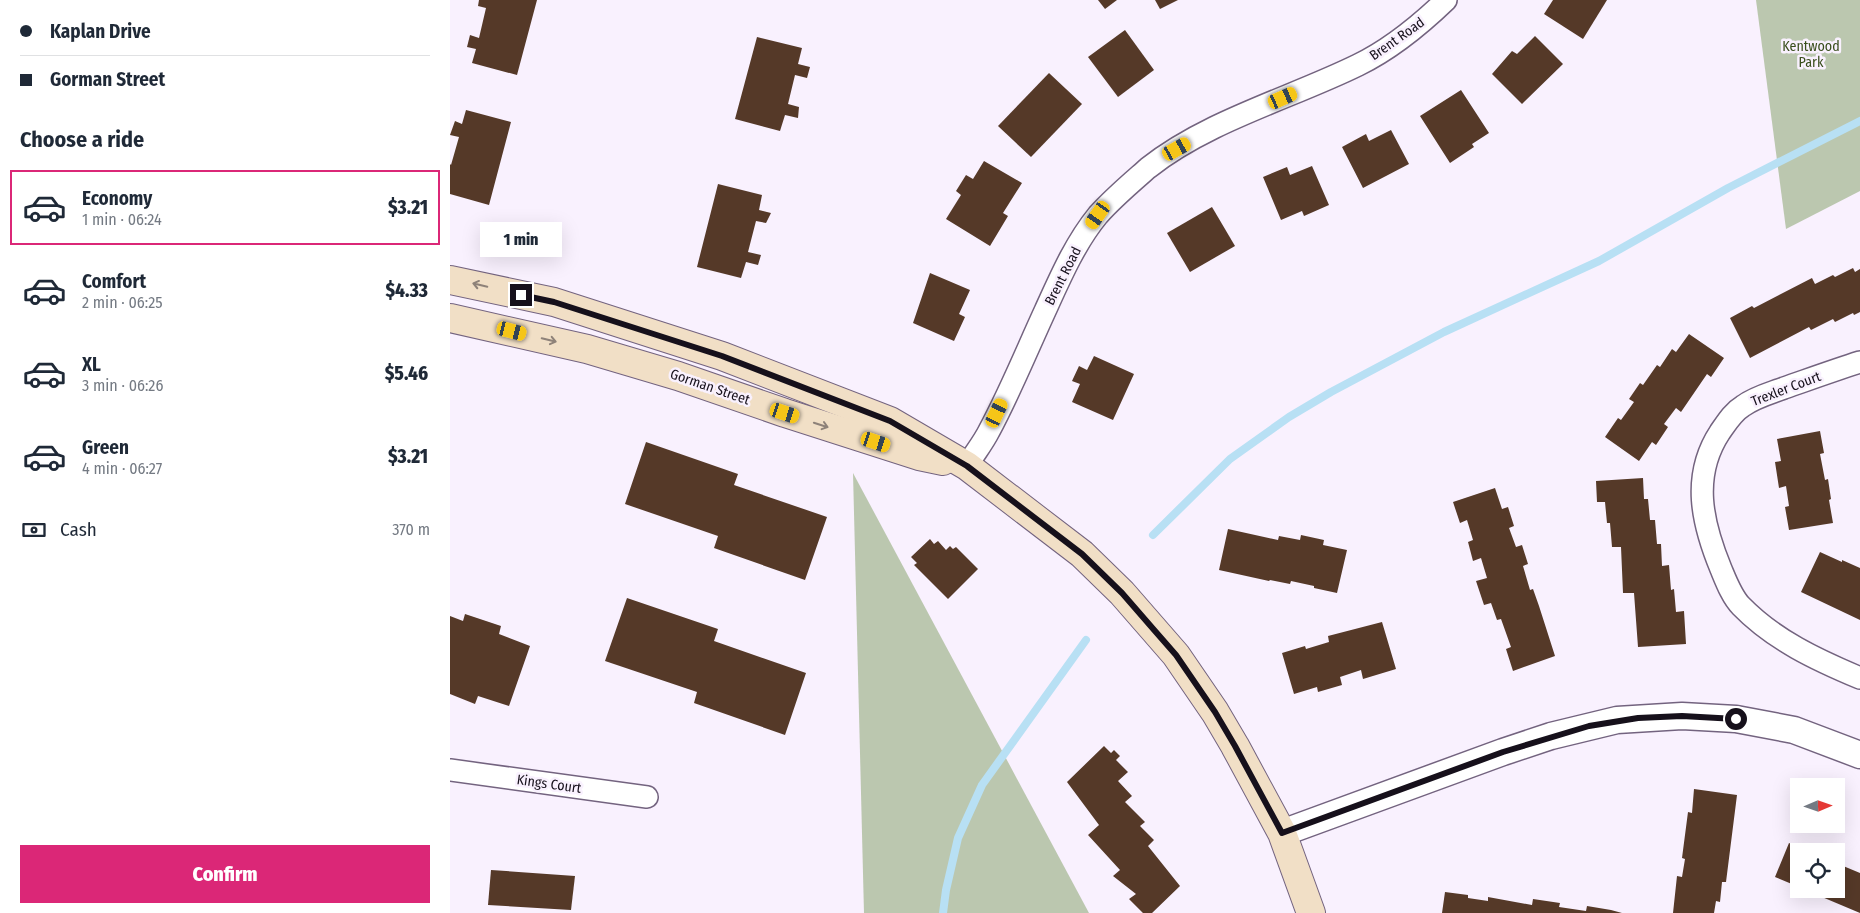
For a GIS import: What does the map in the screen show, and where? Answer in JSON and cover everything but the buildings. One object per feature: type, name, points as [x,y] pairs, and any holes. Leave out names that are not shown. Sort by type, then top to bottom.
[{"type":"main road","name":"Gorman Street","points":[[450,280],[554,302],[722,356],[890,421],[967,466],[1082,554],[1122,593],[1176,655],[1215,712],[1282,833],[1311,913]]},
{"type":"main road","name":"Gorman Street","points":[[450,318],[587,349],[678,376],[785,413],[911,453],[967,466]]},
{"type":"street","name":"Brent Road","points":[[967,466],[989,431],[1063,271],[1078,244],[1098,215],[1122,191],[1150,167],[1177,149],[1217,127],[1360,64],[1392,46],[1427,19],[1446,0]]},
{"type":"street","name":"Trexler Court","points":[[1860,362],[1759,397],[1742,406],[1728,420],[1714,441],[1705,462],[1702,498],[1704,514],[1714,552],[1739,604],[1760,624],[1792,646],[1825,664],[1860,678]]},
{"type":"street","points":[[1282,833],[1511,749],[1550,736],[1617,720],[1682,716],[1736,719],[1794,730],[1860,755]]},
{"type":"street","name":"Kings Court","points":[[450,770],[647,797]]},
{"type":"green space","name":"Kentwood Park","points":[[1756,0],[1860,0],[1860,191],[1786,229]]},
{"type":"green space","points":[[853,473],[1089,913],[864,913]]},
{"type":"waterway","points":[[1153,535],[1230,459],[1289,417],[1331,392],[1444,332],[1599,261],[1728,188],[1860,121]]},
{"type":"waterway","points":[[943,913],[946,890],[958,838],[982,785],[1086,640]]},
{"type":"route","points":[[521,295],[554,302],[722,356],[890,421],[967,466],[1082,554],[1122,593],[1176,655],[1215,712],[1282,833],[1503,752],[1550,736],[1589,726],[1638,718],[1682,716],[1736,719]]}]
